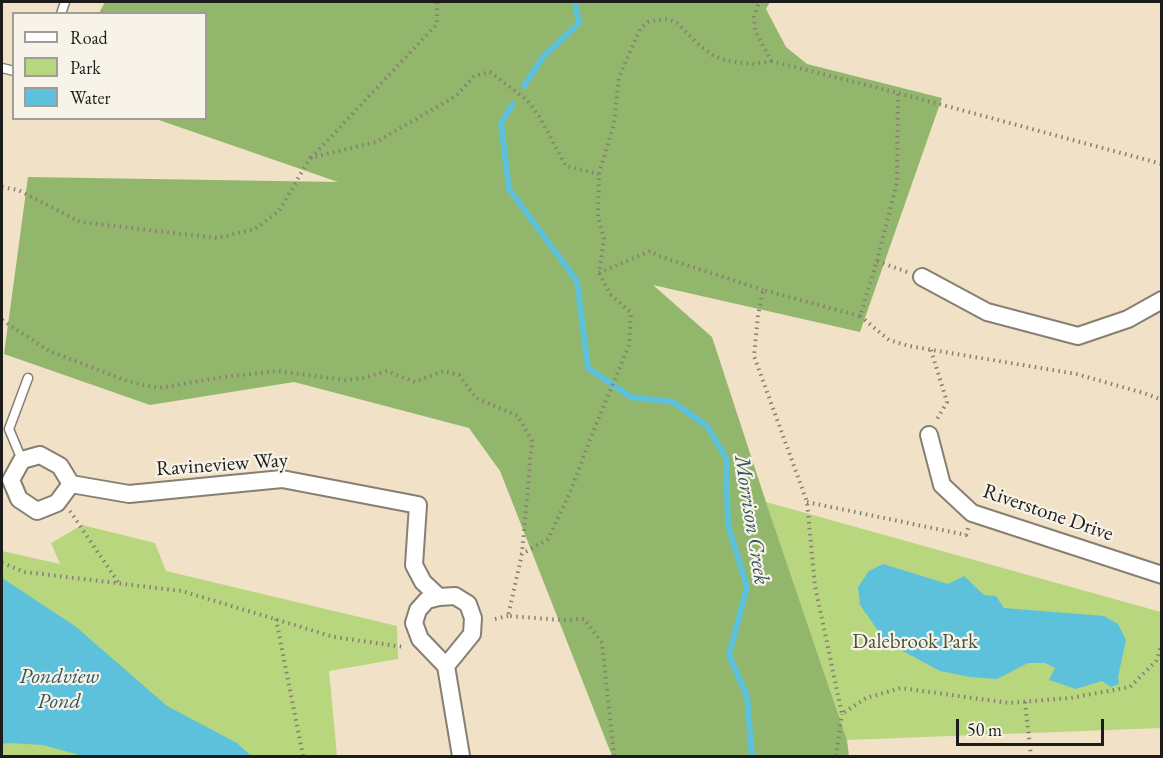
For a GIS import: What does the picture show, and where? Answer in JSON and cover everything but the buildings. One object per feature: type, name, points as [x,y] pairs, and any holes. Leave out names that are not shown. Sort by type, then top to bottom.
[{"type":"street","points":[[922,277],[987,312],[1078,336],[1128,319],[1161,300]]},
{"type":"street","name":"Riverstone Drive","points":[[929,435],[942,485],[972,513],[1161,575]]},
{"type":"street","points":[[40,455],[60,466],[71,484],[57,503],[37,511],[19,499],[11,480],[22,460],[40,455]]},
{"type":"street","name":"Ravineview Way","points":[[71,484],[129,494],[282,479],[418,505],[414,565],[423,582],[439,597]]},
{"type":"street","points":[[446,666],[472,634],[473,618],[468,604],[455,596],[427,600],[418,610],[414,623],[420,639],[446,666],[461,756]]},
{"type":"lane","points":[[22,460],[9,429],[28,378]]},
{"type":"path","points":[[2,187],[18,190],[80,222],[217,238],[255,229],[279,211],[310,158],[436,24],[436,2]]},
{"type":"path","points":[[759,2],[754,17],[755,30],[771,61]]},
{"type":"path","points":[[522,554],[548,539],[571,490],[629,345],[631,313],[610,294],[599,273],[604,239],[598,217],[599,174],[614,124],[619,77],[640,29],[648,22],[668,19],[676,23],[714,56],[728,61],[755,64],[771,61],[1161,164]]},
{"type":"path","points":[[310,158],[376,142],[456,96],[474,76],[490,72],[526,100],[539,116],[566,166],[599,174]]},
{"type":"path","points":[[860,316],[897,182],[898,93]]},
{"type":"path","points":[[599,273],[650,251],[763,290],[860,316],[889,340],[909,346],[1076,374],[1161,400]]},
{"type":"path","points":[[877,261],[922,277]]},
{"type":"path","points":[[763,290],[754,356],[807,502],[815,586],[842,714],[836,756]]},
{"type":"path","points":[[2,320],[49,351],[129,382],[159,388],[223,377],[278,371],[345,380],[363,378],[387,371],[415,382],[443,370],[459,375],[476,398],[518,416],[532,441],[522,554],[508,616]]},
{"type":"path","points":[[929,435],[947,402],[930,350]]},
{"type":"path","points":[[807,502],[966,535],[972,513]]},
{"type":"path","points":[[68,507],[118,582]]},
{"type":"path","points":[[2,563],[25,572],[182,591],[334,637],[405,648]]},
{"type":"path","points":[[495,619],[508,616],[562,620],[584,619],[602,643],[614,756]]},
{"type":"path","points":[[276,619],[303,756]]},
{"type":"path","points":[[842,714],[866,698],[901,688],[1009,703],[1070,698],[1130,687],[1156,661],[1161,644]]},
{"type":"path","points":[[1025,702],[1031,756]]},
{"type":"green space","points":[[105,2],[770,2],[766,9],[786,47],[807,64],[942,98],[860,332],[653,285],[712,337],[847,740],[849,756],[612,756],[500,471],[469,428],[294,382],[150,405],[4,354],[28,177],[338,182],[159,120],[207,120],[207,12],[100,12]]},
{"type":"green space","name":"Dalebrook Park","points":[[766,502],[1161,612],[1161,728],[847,740]]},
{"type":"green space","points":[[82,525],[155,543],[166,571],[397,626],[398,659],[329,671],[337,756],[2,756],[2,551],[60,564],[51,543]]},
{"type":"water","points":[[883,564],[948,584],[964,576],[984,595],[996,596],[1004,608],[1104,616],[1118,624],[1126,640],[1118,677],[1119,684],[1111,687],[1102,681],[1076,689],[1049,680],[1055,668],[1045,663],[1028,663],[997,679],[940,671],[886,642],[860,605],[858,587],[869,571]]},
{"type":"water","name":"Pondview Pond","points":[[2,578],[75,626],[167,706],[237,743],[251,756],[83,756],[43,745],[2,744]]},
{"type":"waterway","name":"Morrison Creek","points":[[524,86],[543,57],[579,23],[575,2]]},
{"type":"waterway","name":"Morrison Creek","points":[[513,104],[501,123],[509,189],[577,281],[588,368],[631,397],[673,402],[707,426],[726,458],[728,525],[747,587],[729,655],[747,696],[752,756]]}]
